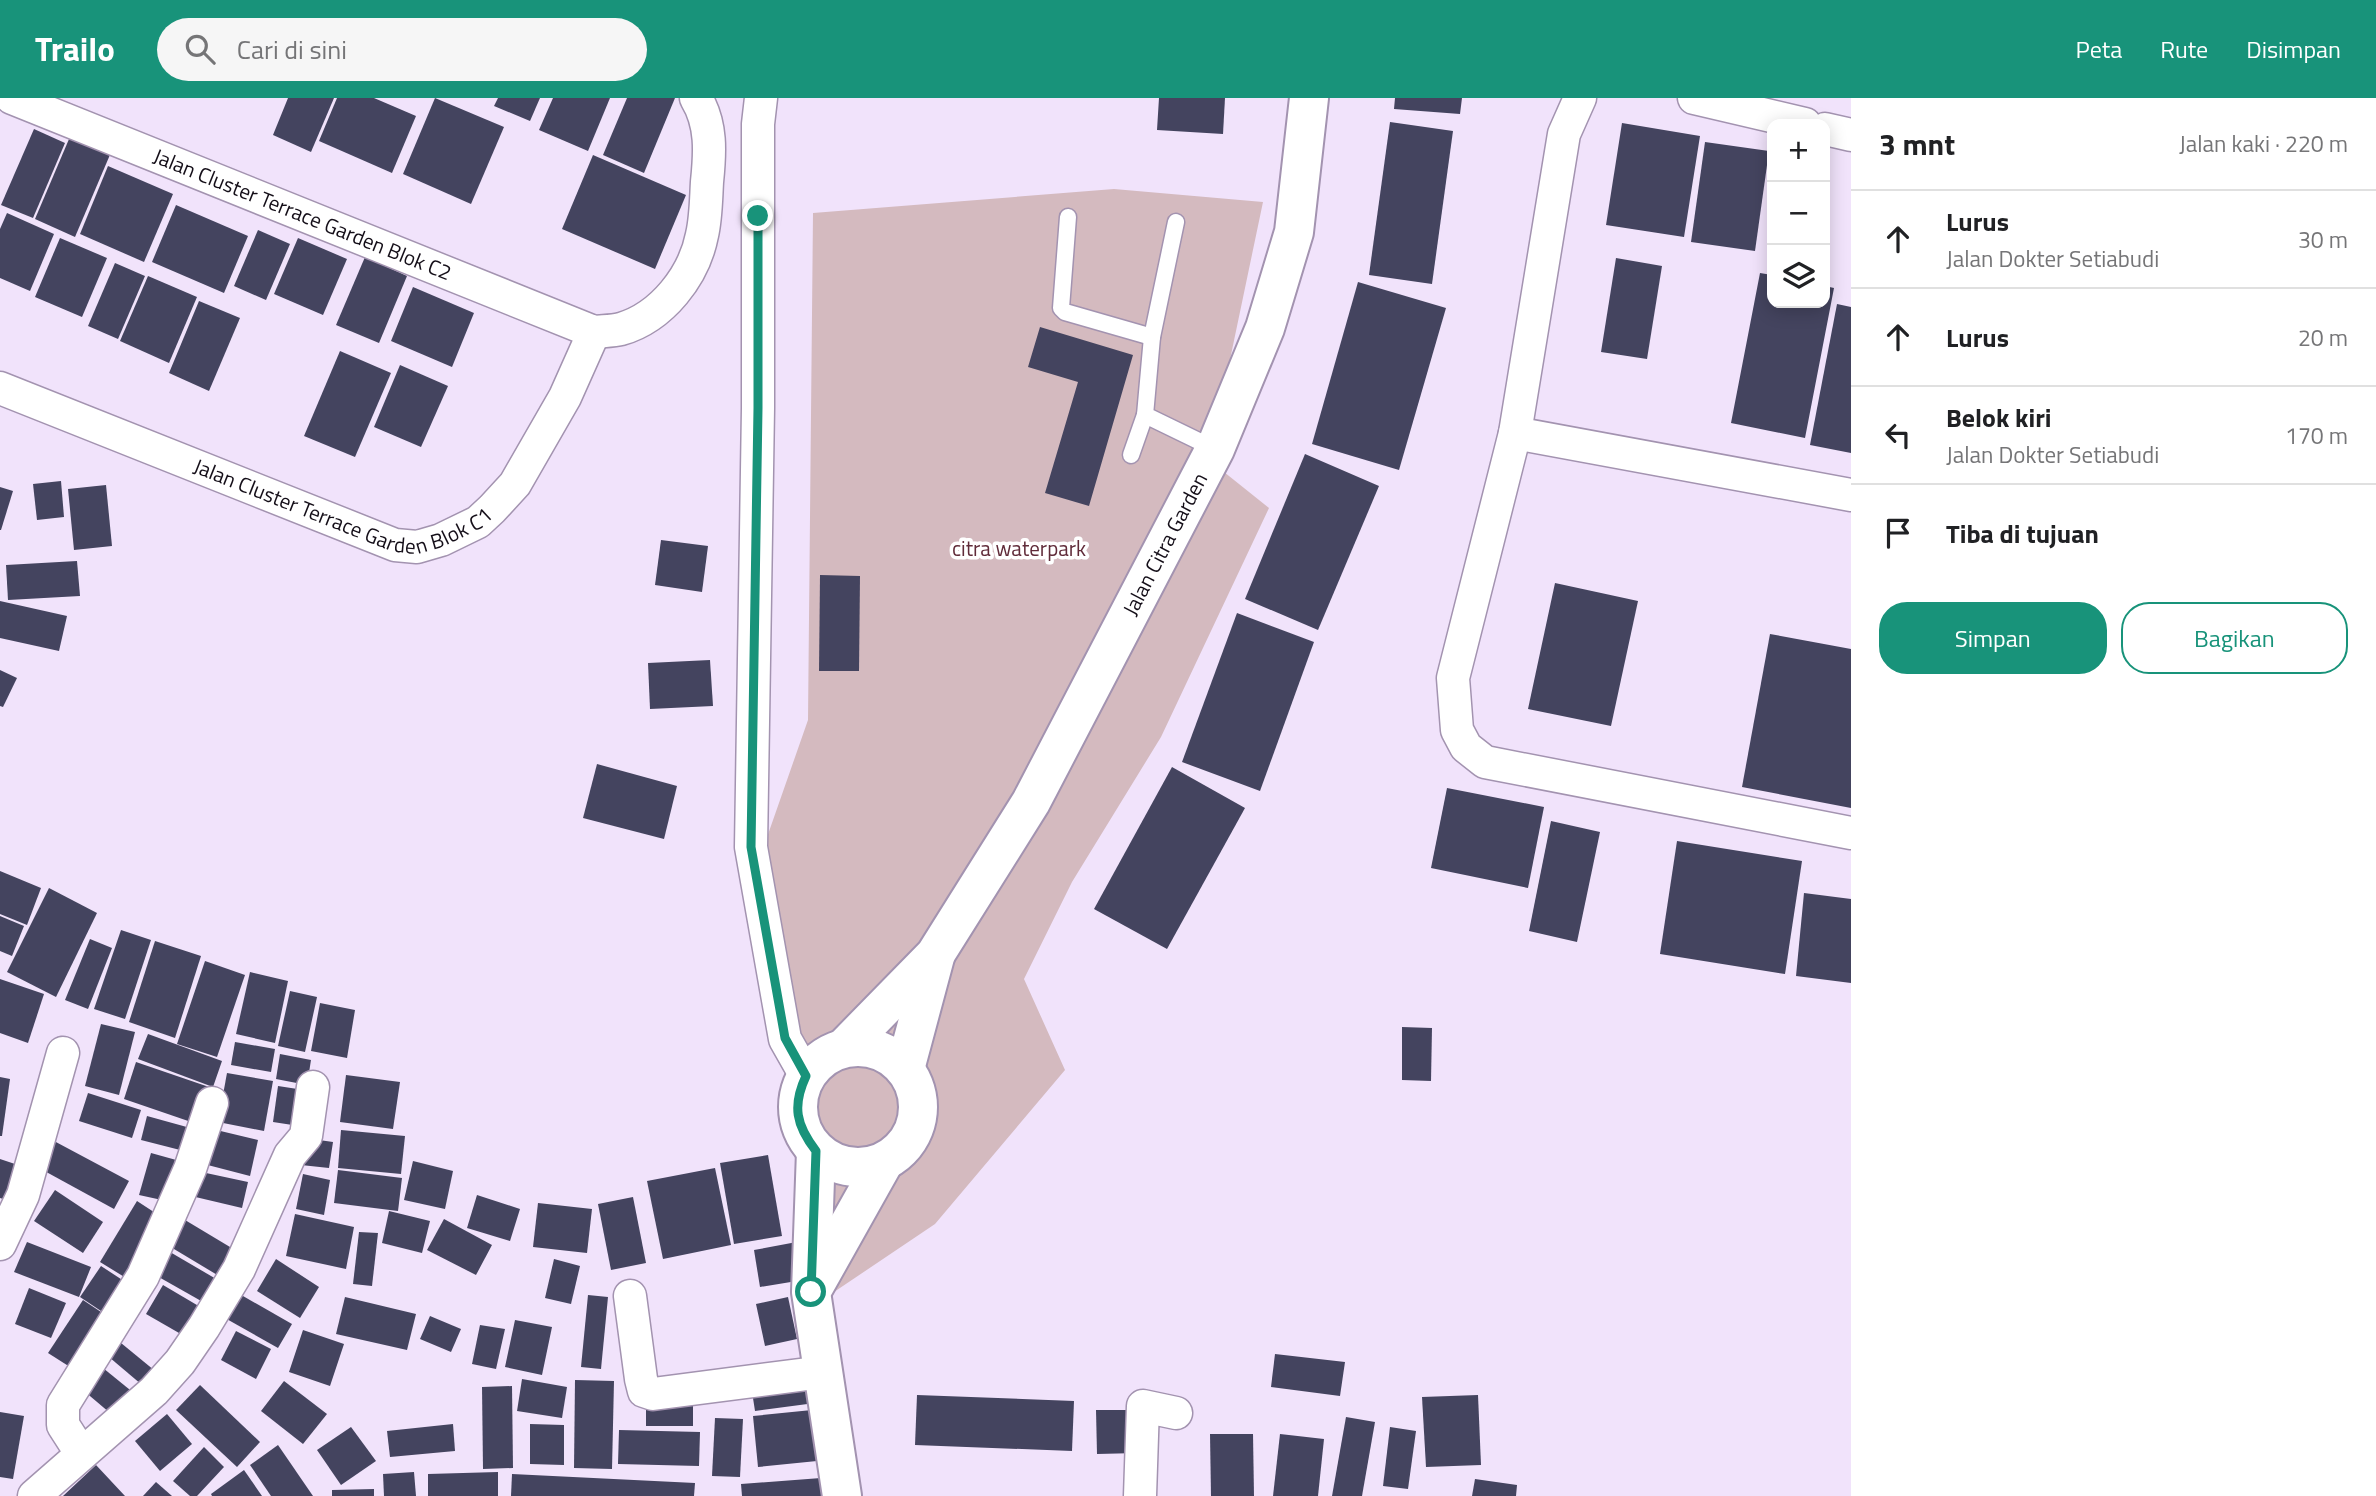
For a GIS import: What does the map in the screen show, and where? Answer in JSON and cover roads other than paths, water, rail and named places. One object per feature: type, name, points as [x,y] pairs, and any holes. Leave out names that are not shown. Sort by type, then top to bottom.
[{"type":"street","name":"Jalan Cluster Terrace Garden Blok C2","points":[[12,98],[594,332]]},
{"type":"street","points":[[594,332],[621,329],[646,318],[673,294],[688,274],[702,236],[709,160],[708,130],[696,98]]},
{"type":"street","points":[[761,98],[758,137],[758,408],[751,847],[785,1038],[806,1076]]},
{"type":"street","name":"Jalan Citra Garden","points":[[845,1047],[936,955],[1031,802],[1215,449],[1265,328],[1294,232],[1309,98]]},
{"type":"street","points":[[1580,98],[1564,134],[1515,433],[1453,678],[1457,730],[1466,747],[1485,762],[1851,833]]},
{"type":"street","points":[[1694,98],[1784,119]]},
{"type":"street","points":[[1830,130],[1851,135]]},
{"type":"street","name":"Jalan Cluster Terrace Garden Blok C1","points":[[0,388],[395,545],[417,547],[442,540],[478,522],[515,484],[565,397],[594,332]]},
{"type":"street","points":[[1515,433],[1851,495]]},
{"type":"street","name":"Jalan Citra Garden","points":[[905,1069],[936,955]]},
{"type":"street","points":[[845,1047],[876,1049],[891,1057],[905,1069],[914,1084],[918,1102],[916,1121],[910,1138],[899,1152],[884,1162],[867,1167],[849,1167],[831,1161],[816,1151],[805,1137],[798,1119],[799,1091],[806,1076],[816,1063],[845,1047]]},
{"type":"street","points":[[0,1244],[23,1195],[63,1053]]},
{"type":"street","points":[[34,1496],[154,1391],[180,1362],[204,1327],[239,1269],[290,1155],[306,1136],[313,1087]]},
{"type":"street","points":[[81,1453],[63,1426],[62,1405],[143,1276],[190,1168],[212,1103]]},
{"type":"street","points":[[816,1151],[811,1292],[842,1496]]},
{"type":"street","points":[[811,1292],[884,1162]]},
{"type":"street","points":[[630,1296],[644,1391],[653,1394],[823,1372]]},
{"type":"street","points":[[1140,1496],[1143,1406],[1176,1413]]},
{"type":"lane","points":[[1068,217],[1061,309],[1065,313],[1152,337]]},
{"type":"lane","points":[[1131,454],[1145,415],[1152,337],[1176,222]]},
{"type":"lane","points":[[1145,415],[1215,449]]},
{"type":"park label","name":"citra waterpark","points":[[1019,549]]}]
